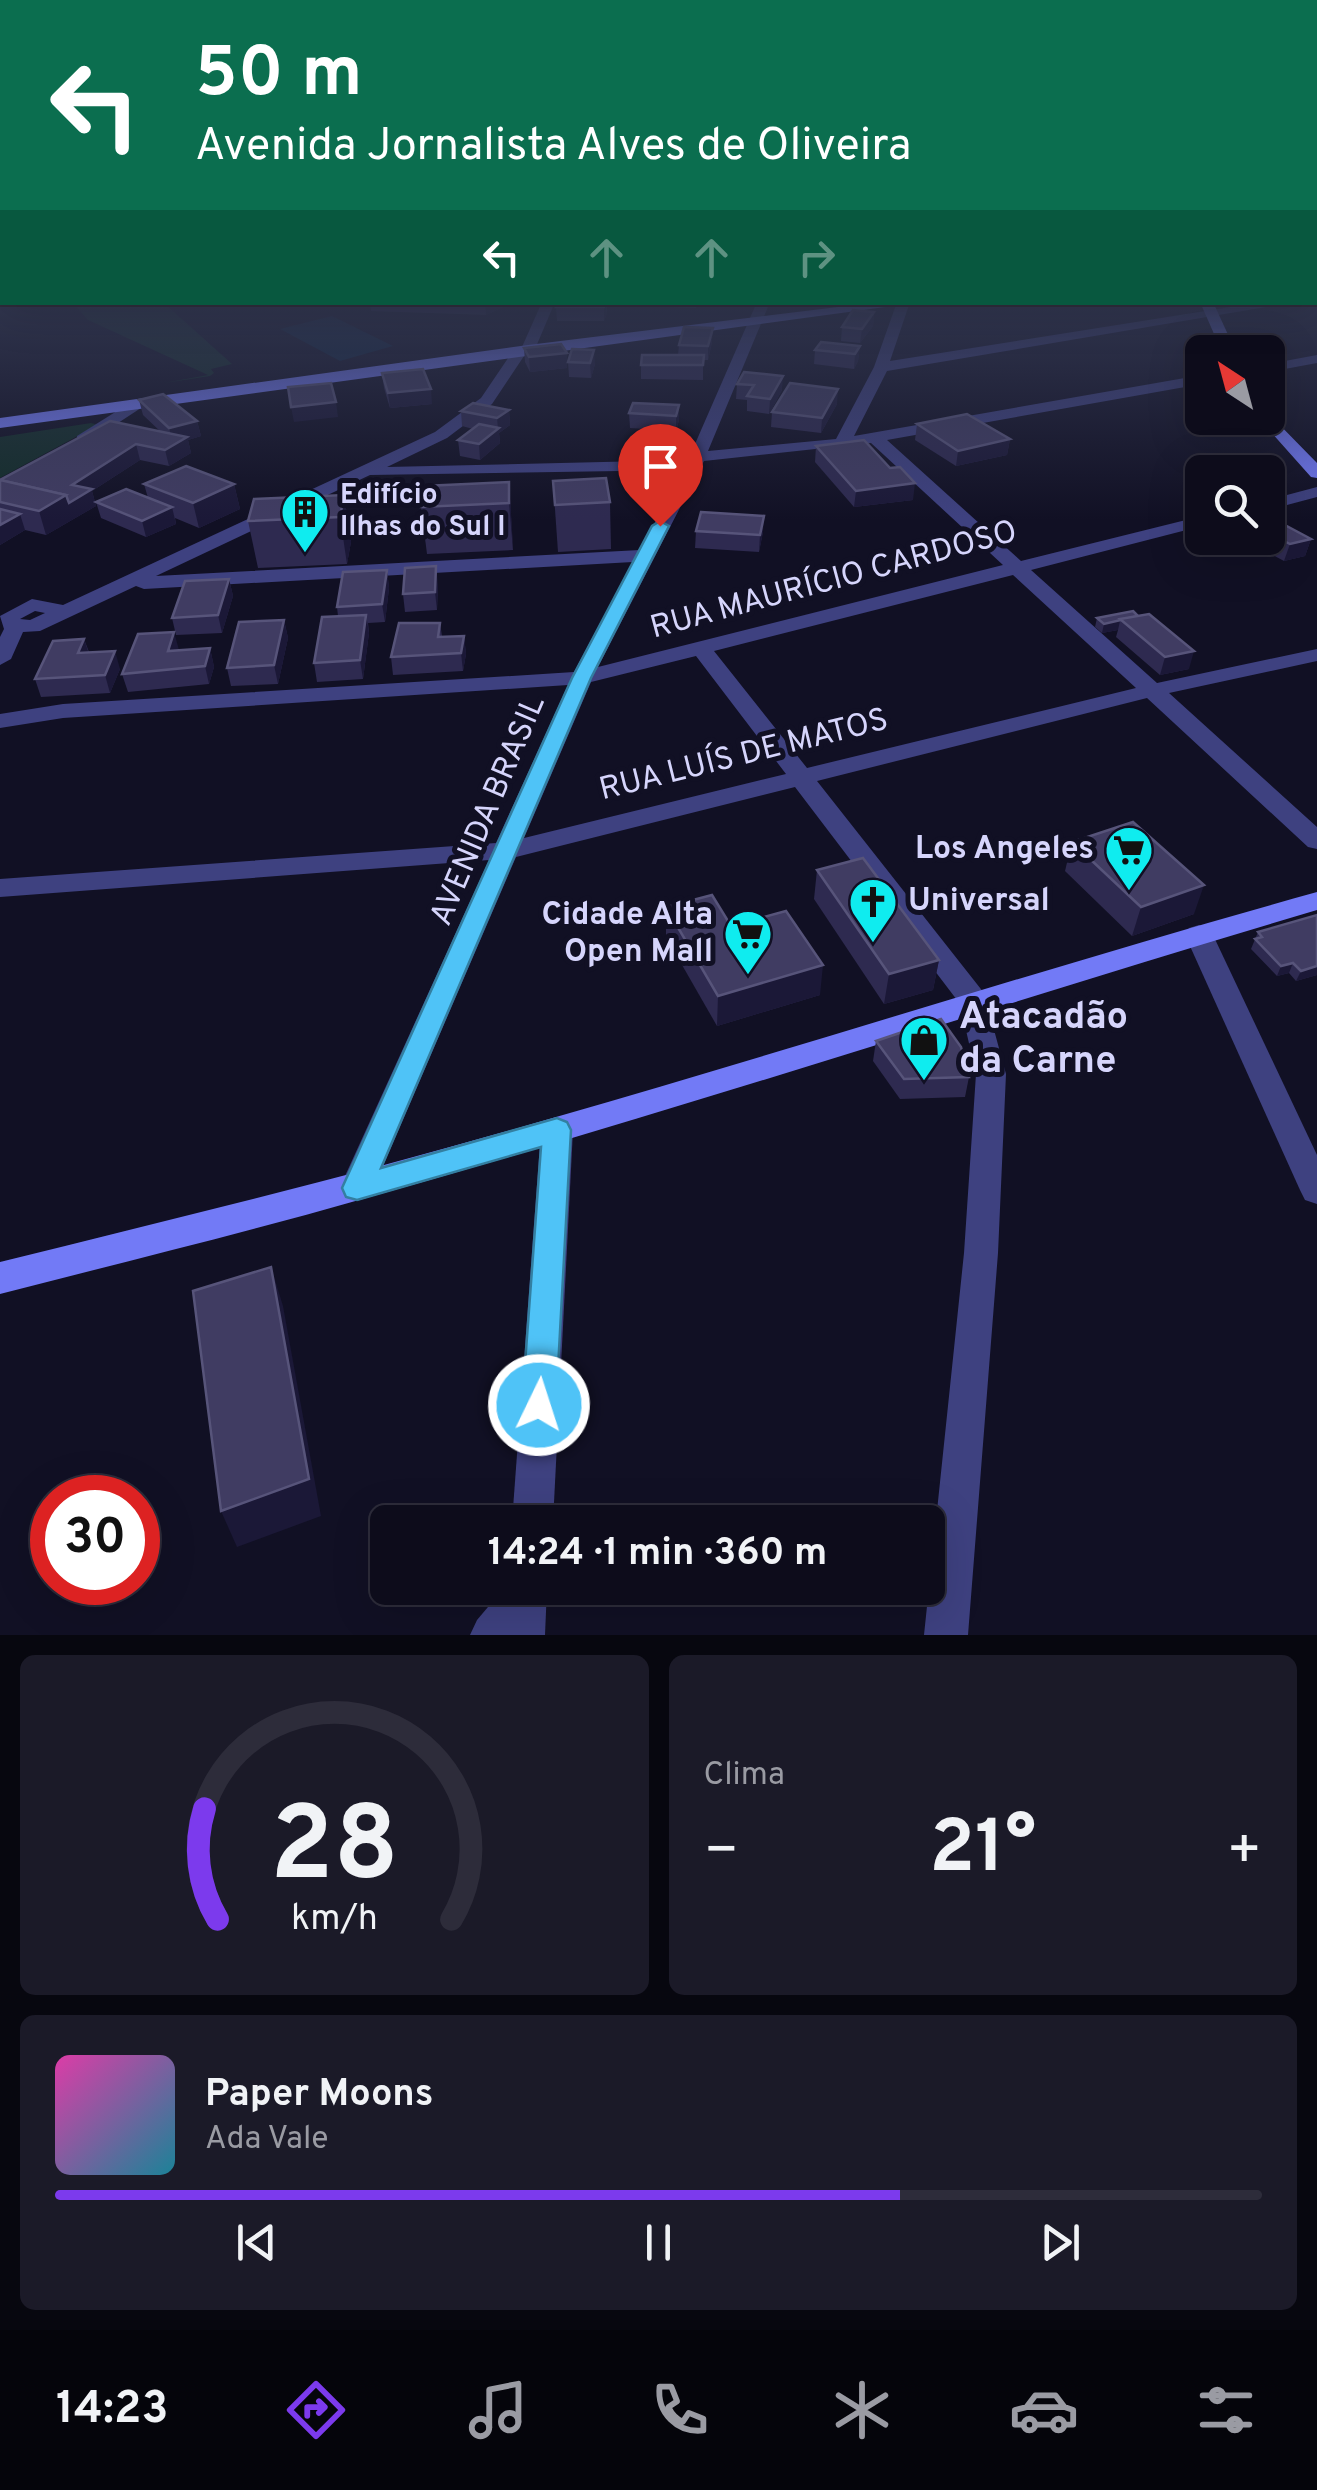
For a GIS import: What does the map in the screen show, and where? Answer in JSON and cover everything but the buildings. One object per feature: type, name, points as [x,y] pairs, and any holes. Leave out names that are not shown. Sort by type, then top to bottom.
[{"type":"street","points":[[0,424],[401,367]]},
{"type":"street","points":[[2,654],[23,616],[120,586],[441,435],[488,401],[512,367]]},
{"type":"street","name":"AVENIDA BRASIL","points":[[357,1188],[582,678],[696,461],[734,367]]},
{"type":"street","points":[[842,443],[882,367]]},
{"type":"street","points":[[367,472],[696,461],[842,443],[1185,383]]},
{"type":"street","points":[[61,452],[139,404]]},
{"type":"street","points":[[1283,435],[1317,473]]},
{"type":"street","points":[[874,437],[1317,841]]},
{"type":"street","points":[[1285,500],[1317,492]]},
{"type":"street","name":"RUA MAURÍCIO CARDOSO","points":[[0,721],[82,710],[582,678],[1185,525]]},
{"type":"street","points":[[120,586],[181,579],[644,556]]},
{"type":"street","points":[[154,570],[181,579]]},
{"type":"street","points":[[702,648],[974,1001],[991,1074],[981,1253],[946,1635]]},
{"type":"street","name":"RUA LUÍS DE MATOS","points":[[0,888],[509,850],[1154,690],[1317,655]]},
{"type":"street","points":[[0,1278],[357,1188],[1317,900]]},
{"type":"street","points":[[1199,935],[1317,1190]]},
{"type":"street","points":[[533,1505],[557,1130]]},
{"type":"street","points":[[492,1635],[526,1605]]},
{"type":"green space","points":[[191,367],[218,367],[211,369],[214,373],[210,376],[164,383],[208,375]]},
{"type":"green space","points":[[98,425],[0,478],[0,437]]},
{"type":"place","name":"Edifício Ilhas do Sul I","points":[[305,554]]},
{"type":"place","name":"Los Angeles","points":[[1129,892]]},
{"type":"place","name":"Universal","points":[[873,944]]},
{"type":"place","name":"Cidade Alta Open Mall","points":[[748,976]]},
{"type":"place","name":"Atacadão da Carne","points":[[924,1082]]},
{"type":"route","points":[[539,1405],[557,1130],[357,1188],[582,678],[660,526]]}]
